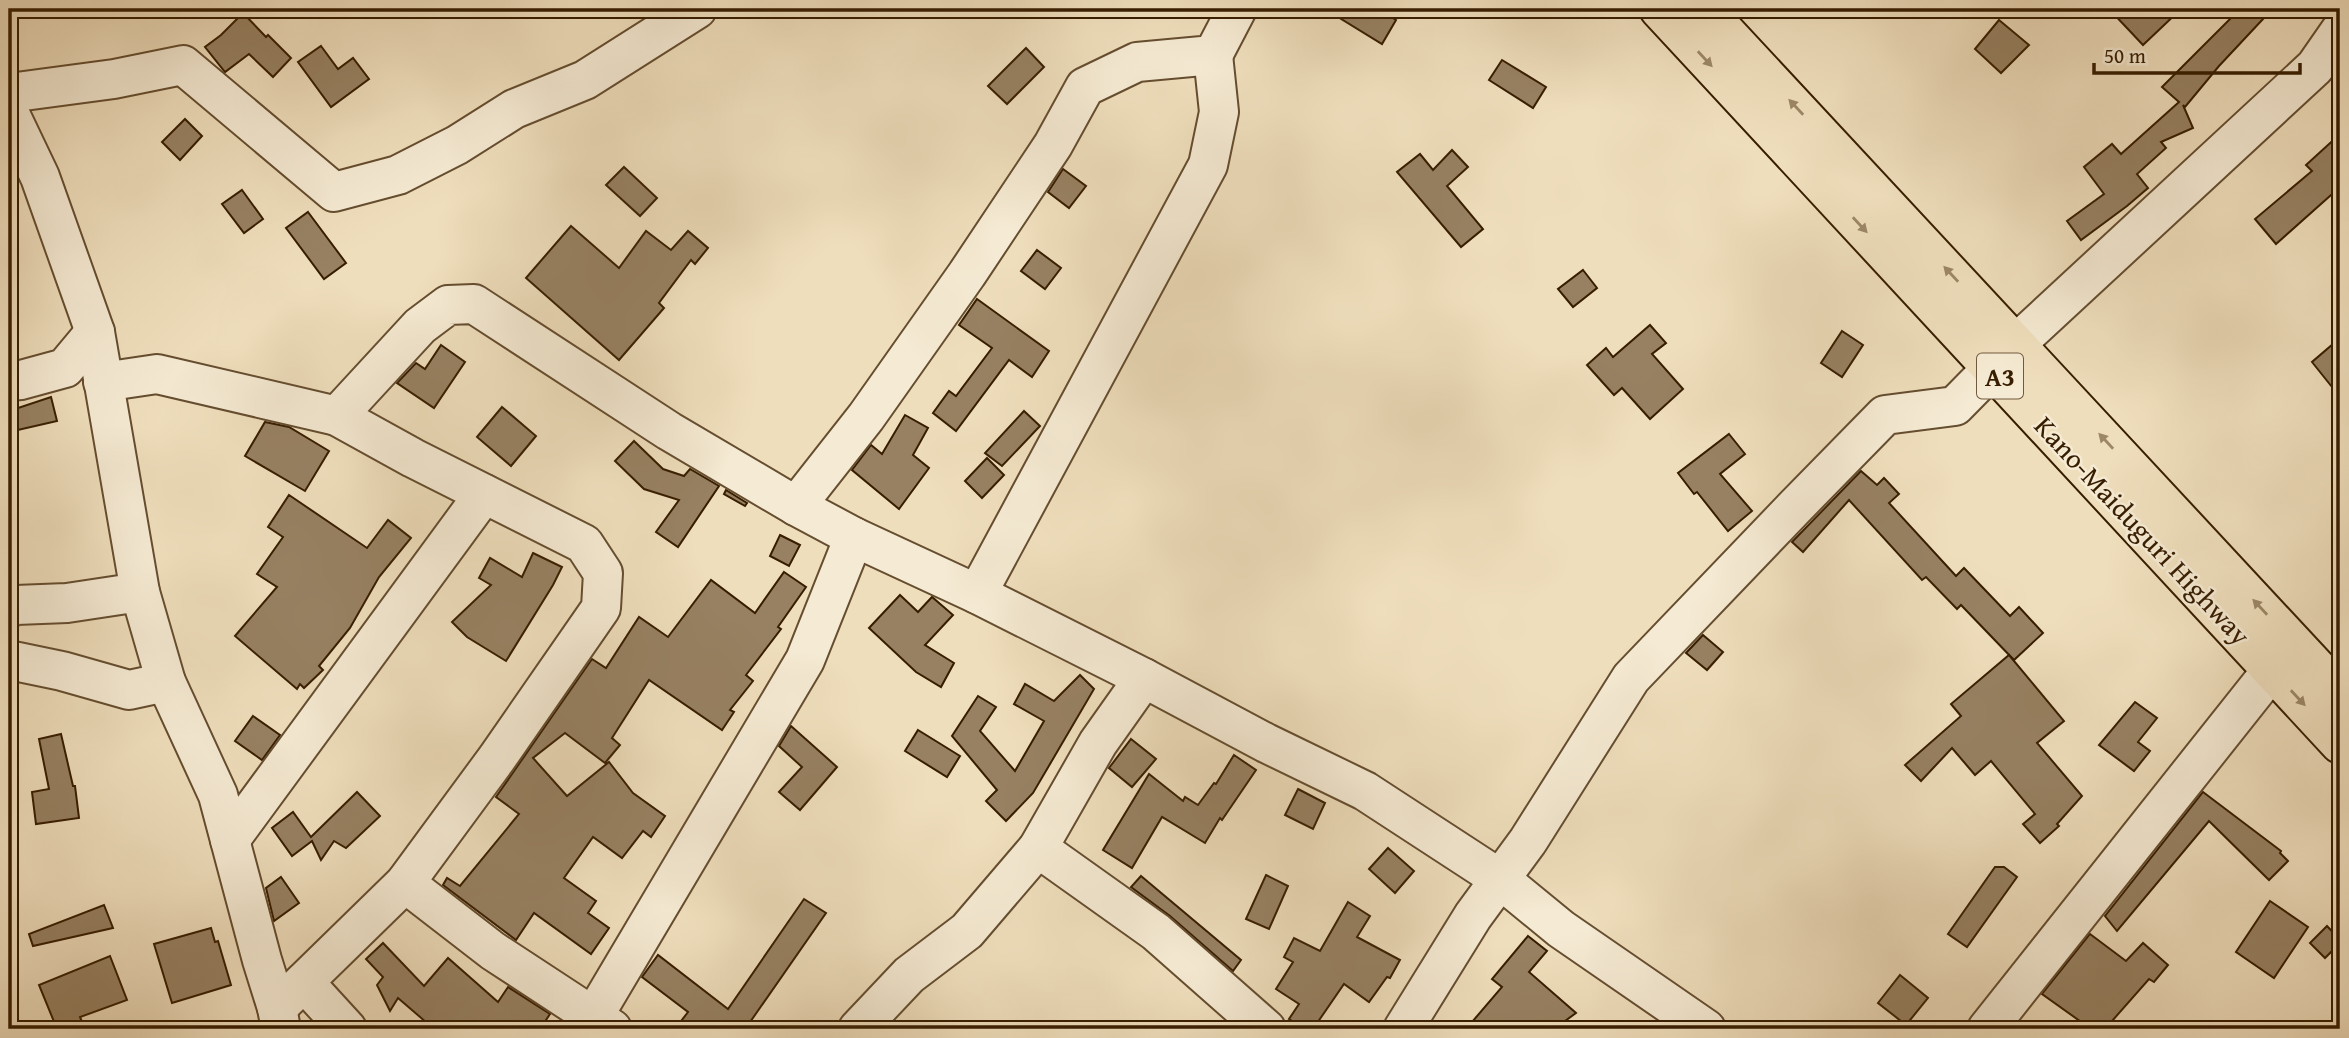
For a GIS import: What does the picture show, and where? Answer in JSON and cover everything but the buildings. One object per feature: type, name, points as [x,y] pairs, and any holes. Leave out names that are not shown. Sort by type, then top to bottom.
[{"type":"highway","name":"Kano-Maiduguri Highway","points":[[1659,9],[2340,693]]},
{"type":"highway","name":"Kano-Maiduguri Highway","points":[[1704,9],[2272,670],[2340,744]]},
{"type":"street","points":[[9,93],[114,79],[183,65],[334,192],[398,175],[457,145],[514,109],[585,80],[696,9]]},
{"type":"street","points":[[977,594],[1208,164],[1219,112],[1213,55],[1237,9]]},
{"type":"street","points":[[1403,1029],[1474,916],[1528,841],[1631,678],[1885,415],[1955,407],[2004,356],[2315,67],[2340,31]]},
{"type":"street","points":[[796,506],[866,417],[960,285],[1053,145],[1085,87],[1137,62],[1213,55]]},
{"type":"street","points":[[9,112],[40,177],[95,332],[140,592],[166,682],[218,795],[262,960],[287,1006],[347,1029]]},
{"type":"street","points":[[337,416],[420,326],[448,305],[474,304],[669,430],[796,506],[854,537],[977,594],[1365,791],[1500,879],[1561,929],[1706,1029]]},
{"type":"street","points":[[9,382],[65,368],[95,332]]},
{"type":"street","points":[[103,382],[158,374],[337,416],[584,544],[603,573],[601,608],[497,758],[405,883],[287,1006]]},
{"type":"street","points":[[230,840],[484,494]]},
{"type":"street","points":[[405,883],[493,951],[598,1025],[736,774],[804,660],[854,537]]},
{"type":"street","points":[[9,608],[140,592]]},
{"type":"street","points":[[9,660],[62,671],[129,690],[166,682]]},
{"type":"street","points":[[1987,1029],[2272,670]]},
{"type":"street","points":[[858,1029],[909,975],[967,931],[1038,848],[1098,743],[1144,678]]},
{"type":"street","points":[[1038,848],[1156,932],[1266,1029]]}]
